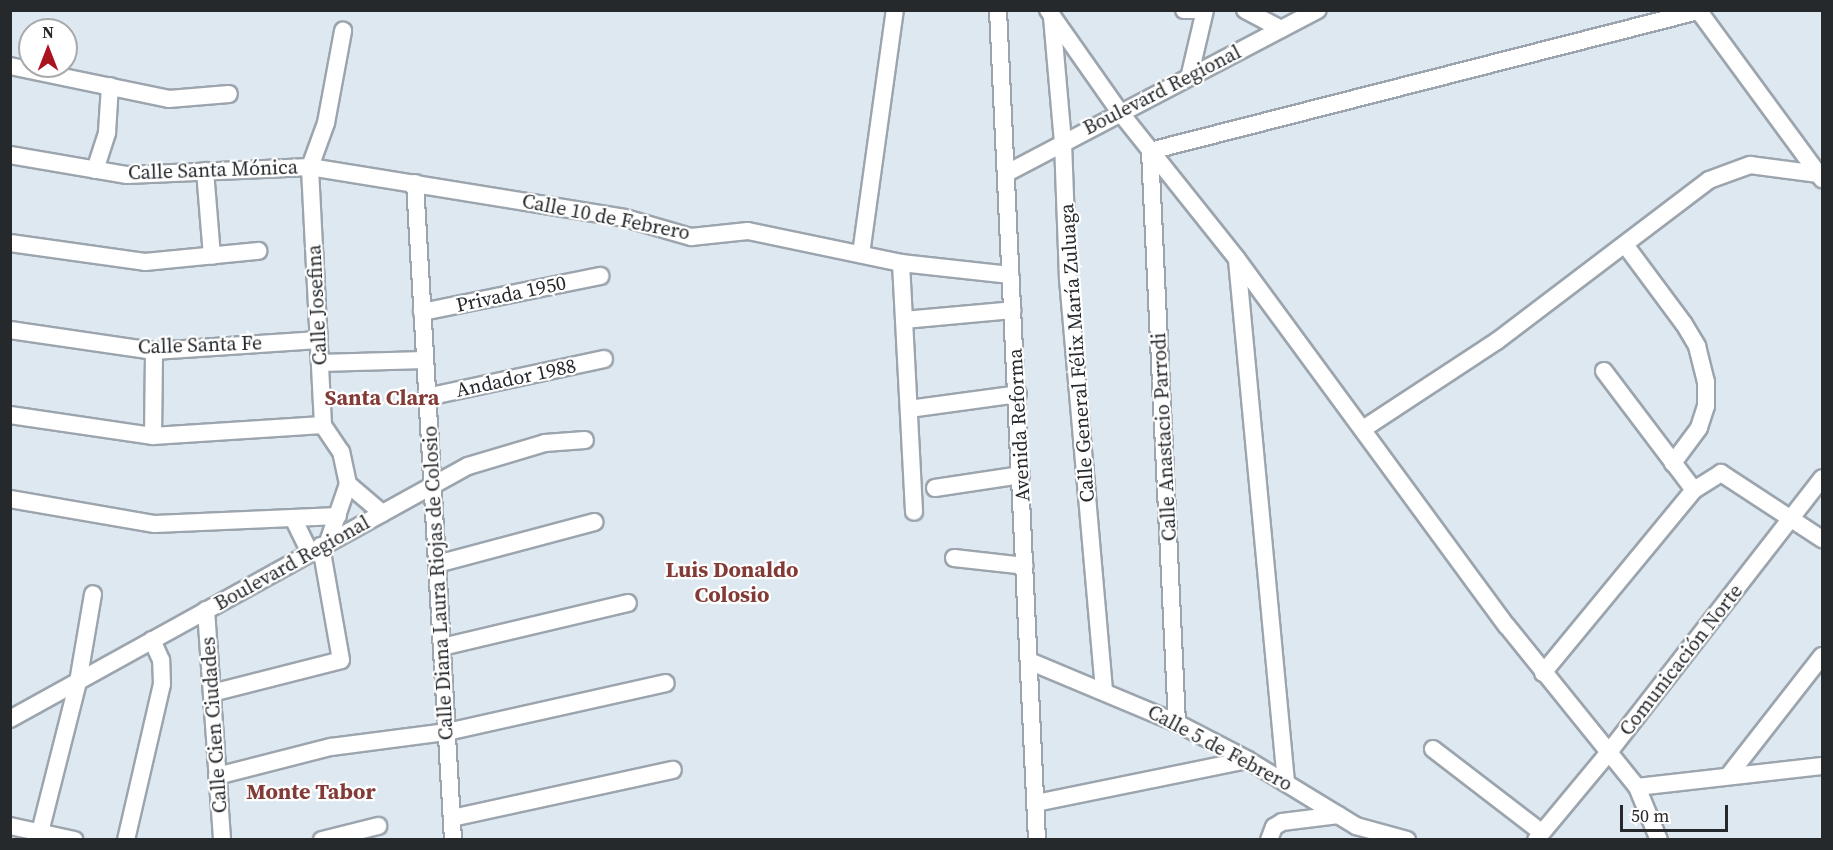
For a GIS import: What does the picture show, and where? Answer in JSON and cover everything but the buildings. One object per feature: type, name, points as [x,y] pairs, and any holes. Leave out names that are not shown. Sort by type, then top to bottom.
[{"type":"street","points":[[861,254],[895,10]]},
{"type":"street","points":[[1184,10],[1199,10]]},
{"type":"street","points":[[1190,74],[1205,10]]},
{"type":"street","points":[[1245,10],[1281,28]]},
{"type":"street","name":"Avenida Reforma","points":[[993,11],[1007,173],[1037,840]]},
{"type":"street","name":"Boulevard Regional","points":[[1007,173],[1190,74],[1318,11]]},
{"type":"street","points":[[1150,151],[1698,11],[1820,177]]},
{"type":"street","points":[[1050,13],[1119,111],[1237,259],[1507,626],[1637,787],[1659,840]]},
{"type":"street","name":"Calle General Félix María Zuluaga","points":[[1050,13],[1063,142],[1068,279],[1104,690]]},
{"type":"street","points":[[310,167],[329,112],[343,31]]},
{"type":"street","points":[[10,66],[169,99],[229,94]]},
{"type":"street","points":[[95,170],[107,132],[110,86]]},
{"type":"street","name":"Calle Anastacio Parrodi","points":[[1150,151],[1177,723]]},
{"type":"street","name":"Calle Santa Mónica","points":[[10,155],[127,175],[310,167],[415,183]]},
{"type":"street","points":[[1363,429],[1497,341],[1626,246],[1709,180],[1729,170],[1750,165],[1820,177]]},
{"type":"street","name":"Calle Josefina","points":[[310,167],[323,425],[341,453],[348,484]]},
{"type":"street","points":[[205,171],[212,256]]},
{"type":"street","name":"Calle 10 de Febrero","points":[[415,183],[639,220],[691,237],[748,231],[901,263],[1010,275]]},
{"type":"street","name":"Calle Diana Laura Riojas de Colosio","points":[[415,183],[453,840]]},
{"type":"street","points":[[10,243],[134,262],[258,251]]},
{"type":"street","points":[[1626,246],[1684,324],[1696,346],[1707,382],[1706,406],[1699,428],[1673,463]]},
{"type":"street","points":[[1237,259],[1286,782]]},
{"type":"street","points":[[901,263],[914,512]]},
{"type":"street","name":"Privada 1950","points":[[422,312],[600,276]]},
{"type":"street","points":[[904,320],[1013,310]]},
{"type":"street","name":"Calle Santa Fe","points":[[10,330],[154,351],[319,340]]},
{"type":"street","points":[[153,436],[154,351]]},
{"type":"street","name":"Andador 1988","points":[[428,397],[604,359]]},
{"type":"street","points":[[320,363],[425,360]]},
{"type":"street","points":[[1604,370],[1694,490]]},
{"type":"street","points":[[909,409],[1018,394]]},
{"type":"street","points":[[10,415],[153,436],[323,425]]},
{"type":"street","name":"Boulevard Regional","points":[[10,719],[433,484],[506,452],[585,440]]},
{"type":"street","points":[[1543,673],[1694,490],[1721,473],[1822,539]]},
{"type":"street","points":[[934,488],[1022,475]]},
{"type":"street","name":"Comunicación Norte","points":[[1538,836],[1609,752],[1822,478]]},
{"type":"street","points":[[320,547],[338,516],[348,484],[382,513]]},
{"type":"street","points":[[10,499],[155,524],[338,516]]},
{"type":"street","points":[[212,693],[340,660],[320,547],[293,518]]},
{"type":"street","points":[[437,564],[596,522]]},
{"type":"street","points":[[954,558],[1025,566]]},
{"type":"street","points":[[39,836],[78,682],[93,594]]},
{"type":"street","points":[[442,647],[628,603]]},
{"type":"street","name":"Calle Cien Ciudades","points":[[206,610],[222,840]]},
{"type":"street","points":[[126,840],[162,684],[161,660],[152,640]]},
{"type":"street","points":[[1729,775],[1822,656]]},
{"type":"street","name":"Calle 5 de Febrero","points":[[1029,661],[1104,690],[1177,723],[1248,760],[1339,815],[1355,833],[1407,840]]},
{"type":"street","points":[[217,776],[331,747],[447,732],[666,682]]},
{"type":"street","points":[[1434,749],[1538,836]]},
{"type":"street","points":[[1035,803],[1248,760]]},
{"type":"street","points":[[1637,787],[1822,766]]},
{"type":"street","points":[[452,818],[673,770]]},
{"type":"street","points":[[1269,840],[1274,827],[1282,822],[1339,815]]},
{"type":"street","points":[[10,826],[39,836],[75,840]]},
{"type":"street","points":[[322,840],[378,826]]},
{"type":"district","name":"Santa Clara","points":[[382,398]]},
{"type":"district","name":"Luis Donaldo Colosio","points":[[732,582]]},
{"type":"district","name":"Monte Tabor","points":[[311,792]]}]
